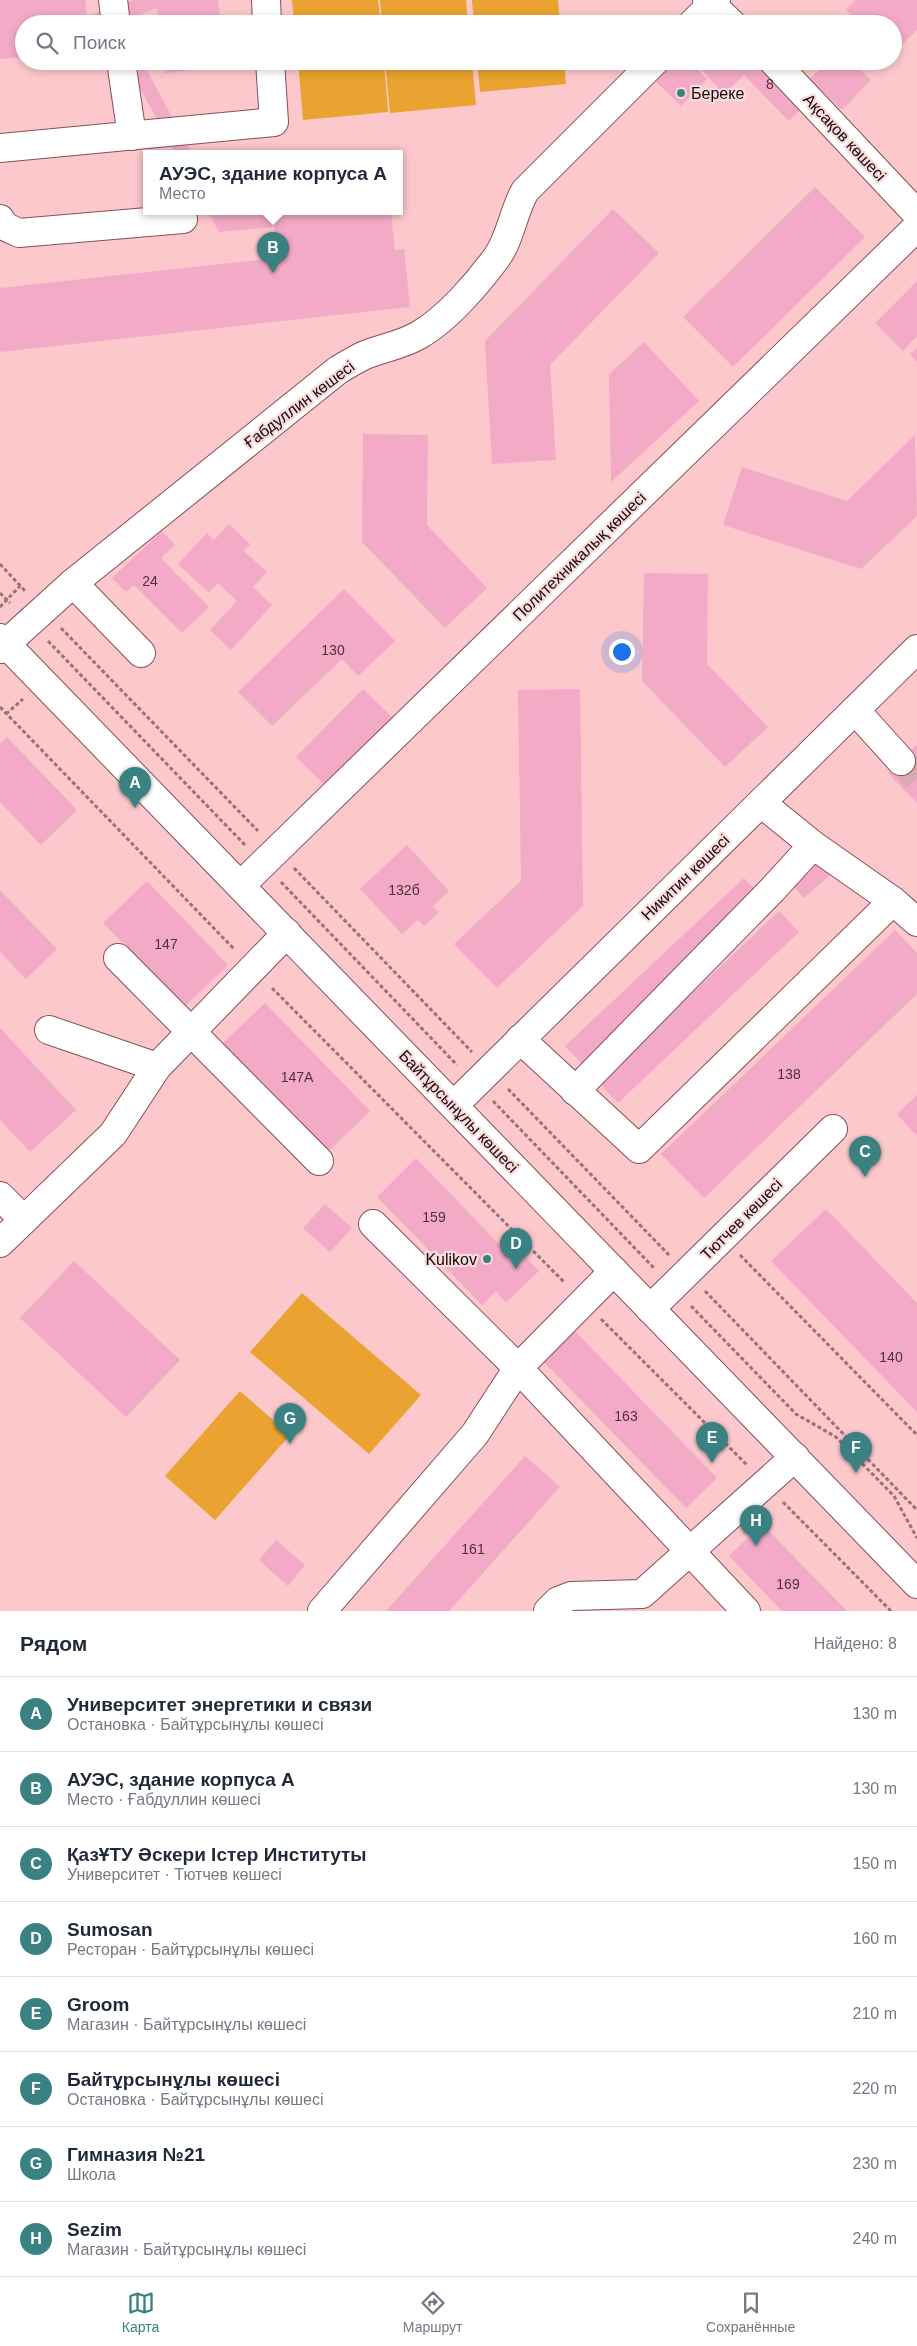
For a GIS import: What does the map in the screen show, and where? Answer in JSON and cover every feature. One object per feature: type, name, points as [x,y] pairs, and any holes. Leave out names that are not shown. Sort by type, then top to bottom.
[{"type":"street","points":[[113,0],[115,15]]},
{"type":"street","points":[[266,0],[267,15]]},
{"type":"street","points":[[700,15],[711,2],[723,15]]},
{"type":"street","points":[[123,70],[132,136]]},
{"type":"street","points":[[0,148],[274,122],[271,70]]},
{"type":"street","name":"Ғабдуллин көшесі","points":[[2,644],[73,583],[338,370],[364,355],[419,335],[440,319],[459,302],[498,256],[508,234],[516,206],[525,191],[646,70]]},
{"type":"street","name":"Ақсақов көшесі","points":[[781,70],[917,214]]},
{"type":"street","points":[[0,219],[4,226],[18,233],[182,219]]},
{"type":"street","name":"Политехникалық көшесі","points":[[240,885],[917,227]]},
{"type":"street","points":[[73,583],[141,653]]},
{"type":"street","name":"Байтұрсынұлы көшесі","points":[[2,644],[287,933],[917,1584]]},
{"type":"street","name":"Никитин көшесі","points":[[454,1105],[917,649]]},
{"type":"street","points":[[855,710],[901,762]]},
{"type":"street","points":[[761,803],[813,845],[893,901],[917,922]]},
{"type":"street","points":[[575,1090],[774,889],[813,845]]},
{"type":"street","points":[[520,1039],[639,1150],[893,901]]},
{"type":"street","points":[[0,1243],[113,1134],[156,1067],[287,933]]},
{"type":"street","points":[[118,958],[319,1161]]},
{"type":"street","points":[[49,1030],[156,1067]]},
{"type":"street","name":"Тютчев көшесі","points":[[650,1309],[833,1129]]},
{"type":"street","points":[[0,1196],[24,1220]]},
{"type":"street","points":[[373,1224],[518,1368],[746,1611]]},
{"type":"street","points":[[322,1611],[475,1434],[518,1368],[614,1271]]},
{"type":"street","points":[[548,1611],[558,1602],[571,1596],[642,1594],[794,1457]]},
{"type":"path","points":[[0,564],[917,1510]]},
{"type":"path","points":[[0,606],[20,586]]},
{"type":"path","points":[[0,707],[253,969],[891,1611]]},
{"type":"path","points":[[723,1237],[917,1434]]},
{"type":"shaded area","points":[[292,0],[378,0],[380,15],[293,15]]},
{"type":"shaded area","points":[[380,0],[466,0],[467,15],[381,15]]},
{"type":"shaded area","points":[[472,0],[558,0],[559,15],[473,15]]},
{"type":"shaded area","points":[[299,70],[385,70],[388,112],[303,120]]},
{"type":"shaded area","points":[[386,70],[473,70],[476,105],[390,113]]},
{"type":"shaded area","points":[[478,70],[565,70],[566,84],[480,92]]},
{"type":"shaded area","points":[[302,1293],[421,1395],[369,1454],[250,1352]]},
{"type":"shaded area","points":[[240,1391],[290,1435],[215,1520],[165,1476]]},
{"type":"building","points":[[0,0],[85,0],[87,15],[15,15],[15,58],[0,59]]},
{"type":"building","points":[[133,0],[218,0],[220,15],[158,15],[157,8],[138,15],[90,15]]},
{"type":"building","points":[[856,0],[917,0],[917,30],[902,44],[902,15],[852,15],[846,9]]},
{"type":"building","points":[[130,70],[147,70],[190,150],[174,150]]},
{"type":"building","points":[[165,70],[191,70],[165,73]]},
{"type":"building","name":"Береке","points":[[666,70],[698,70],[707,79],[681,106],[655,81]]},
{"type":"building","points":[[702,70],[774,70],[806,104],[789,121],[744,75],[724,94]]},
{"type":"building","points":[[819,70],[860,70],[871,80],[842,110],[810,79]]},
{"type":"building","points":[[815,187],[865,237],[733,367],[683,317]]},
{"type":"building","points":[[613,209],[659,253],[550,365],[556,460],[492,464],[485,341]]},
{"type":"building","points":[[210,215],[391,215],[395,250],[404,249],[410,307],[0,352],[0,288],[278,258],[274,227],[219,232]]},
{"type":"building","points":[[917,281],[917,336],[903,351],[875,323]]},
{"type":"building","points":[[644,342],[699,401],[611,482],[609,374]]},
{"type":"building","points":[[917,349],[917,362],[910,354]]},
{"type":"building","points":[[363,434],[428,435],[427,525],[487,588],[445,628],[362,542]]},
{"type":"building","points":[[915,435],[917,516],[861,569],[723,525],[742,467],[847,501]]},
{"type":"building","points":[[229,524],[250,544],[244,551],[267,572],[253,587],[272,605],[231,650],[210,630],[237,601],[218,583],[209,593],[178,564],[207,533],[214,540]]},
{"type":"building","points":[[162,531],[175,545],[161,558],[209,607],[182,633],[134,585],[126,592],[112,578]]},
{"type":"building","points":[[644,573],[708,574],[707,664],[768,727],[725,767],[642,681]]},
{"type":"building","points":[[344,589],[395,641],[358,676],[342,659],[272,726],[238,692]]},
{"type":"building","points":[[363,689],[395,720],[328,788],[296,757]]},
{"type":"building","points":[[580,689],[583,906],[497,988],[454,944],[521,881],[518,690]]},
{"type":"building","points":[[7,737],[77,810],[41,845],[0,802],[0,744]]},
{"type":"building","points":[[917,745],[917,803],[888,773]]},
{"type":"building","points":[[407,845],[449,891],[433,906],[439,912],[424,926],[418,920],[402,934],[360,889]]},
{"type":"building","points":[[815,857],[831,874],[804,898],[789,882]]},
{"type":"building","points":[[744,878],[761,896],[582,1064],[565,1046]]},
{"type":"building","points":[[147,881],[228,965],[185,1006],[103,923]]},
{"type":"building","points":[[0,890],[57,949],[26,979],[0,952]]},
{"type":"building","points":[[779,911],[799,932],[618,1103],[598,1082]]},
{"type":"building","points":[[895,930],[917,953],[917,994],[704,1198],[661,1154]]},
{"type":"building","points":[[265,1003],[370,1111],[328,1152],[223,1043]]},
{"type":"building","points":[[0,1028],[76,1110],[30,1152],[0,1120]]},
{"type":"building","points":[[917,1095],[917,1136],[897,1114]]},
{"type":"building","points":[[416,1158],[498,1243],[505,1236],[539,1271],[506,1303],[496,1291],[482,1305],[377,1197]]},
{"type":"building","points":[[325,1204],[352,1228],[330,1252],[303,1228]]},
{"type":"building","points":[[826,1209],[917,1303],[917,1412],[771,1261]]},
{"type":"building","points":[[74,1261],[180,1360],[126,1417],[20,1318]]},
{"type":"building","points":[[573,1329],[717,1478],[686,1508],[542,1360]]},
{"type":"building","points":[[525,1456],[560,1487],[449,1611],[386,1611]]},
{"type":"building","points":[[762,1524],[847,1611],[782,1611],[729,1556]]},
{"type":"building","points":[[276,1540],[305,1565],[288,1586],[259,1560]]},
{"type":"tunnel","points":[[901,761],[917,778]]},
{"type":"place","name":"Береке","points":[[681,93]]},
{"type":"place","name":"АУЭС, здание корпуса A","points":[[273,273]]},
{"type":"place","name":"Университет энергетики и связи","points":[[135,808]]},
{"type":"place","name":"ҚазҰТУ Әскери Істер Институты","points":[[865,1177]]},
{"type":"place","name":"Kulikov","points":[[487,1259]]},
{"type":"place","name":"Sumosan","points":[[516,1269]]},
{"type":"place","name":"Гимназия №21","points":[[290,1444]]},
{"type":"place","name":"Groom","points":[[712,1463]]},
{"type":"place","name":"Байтұрсынұлы көшесі","points":[[856,1473]]},
{"type":"place","name":"Sezim","points":[[756,1546]]}]
